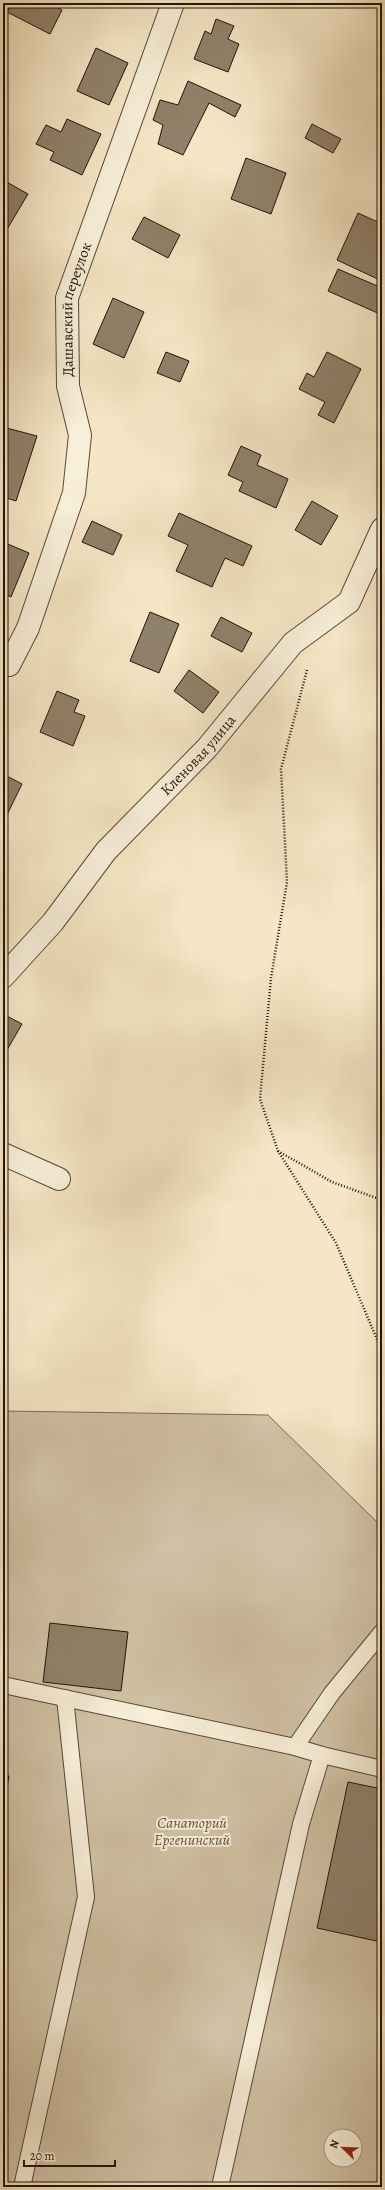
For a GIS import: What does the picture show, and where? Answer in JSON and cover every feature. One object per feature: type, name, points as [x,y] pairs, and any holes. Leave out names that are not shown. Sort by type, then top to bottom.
[{"type":"street","name":"Дашавский переулок","points":[[9,664],[28,628],[74,493],[80,435],[68,386],[68,298],[172,3]]},
{"type":"street","name":"Кленовая улица","points":[[3,977],[53,922],[106,851],[207,748],[293,643],[349,602],[382,529]]},
{"type":"street","points":[[3,1154],[60,1179]]},
{"type":"lane","points":[[295,1747],[332,1693],[382,1632]]},
{"type":"lane","points":[[3,1685],[295,1747],[382,1769]]},
{"type":"lane","points":[[22,2187],[86,1897],[64,1698]]},
{"type":"lane","points":[[220,2187],[301,1824],[322,1755]]},
{"type":"path","points":[[311,663],[307,670],[281,769],[287,882],[271,978],[260,1098],[278,1151],[336,1243],[382,1351]]},
{"type":"path","points":[[278,1151],[332,1182],[382,1200]]},
{"type":"green space","name":"Санаторий Ергенинский","points":[[3,1411],[268,1415],[382,1527],[382,2187],[3,2187]]},
{"type":"building","points":[[12,3],[49,3],[62,10],[50,34],[7,12]]},
{"type":"building","points":[[216,19],[234,26],[228,39],[239,44],[228,72],[194,59],[205,31],[211,34]]},
{"type":"building","points":[[96,48],[128,63],[109,105],[77,91]]},
{"type":"building","points":[[188,81],[241,105],[235,117],[209,103],[183,155],[158,144],[163,125],[153,120],[160,100],[178,105]]},
{"type":"building","points":[[67,119],[101,134],[82,175],[50,160],[54,152],[36,144],[46,125],[61,132]]},
{"type":"building","points":[[312,124],[341,139],[333,153],[305,138]]},
{"type":"building","points":[[246,158],[286,173],[271,214],[231,199]]},
{"type":"building","points":[[3,180],[28,194],[3,236]]},
{"type":"building","points":[[358,213],[382,224],[382,281],[337,260]]},
{"type":"building","points":[[144,217],[180,235],[168,258],[132,239]]},
{"type":"building","points":[[338,269],[382,288],[382,315],[328,291]]},
{"type":"building","points":[[113,298],[144,312],[124,358],[93,344]]},
{"type":"building","points":[[166,352],[189,361],[180,382],[157,373]]},
{"type":"building","points":[[327,352],[361,369],[334,423],[318,415],[325,402],[299,389],[307,373],[314,377]]},
{"type":"building","points":[[3,427],[37,436],[16,501],[3,497]]},
{"type":"building","points":[[241,446],[261,455],[257,465],[288,479],[276,508],[239,491],[243,482],[228,475]]},
{"type":"building","points":[[312,501],[338,516],[321,545],[295,530]]},
{"type":"building","points":[[179,513],[252,546],[243,566],[225,558],[212,587],[176,571],[188,545],[168,536]]},
{"type":"building","points":[[92,521],[122,535],[113,555],[82,542]]},
{"type":"building","points":[[3,542],[29,553],[11,597],[3,593]]},
{"type":"building","points":[[150,612],[179,624],[159,673],[130,661]]},
{"type":"building","points":[[221,617],[252,633],[242,652],[211,636]]},
{"type":"building","points":[[3,621],[8,622],[3,636]]},
{"type":"building","points":[[189,670],[219,692],[203,713],[174,691]]},
{"type":"building","points":[[57,691],[79,700],[74,712],[85,716],[73,746],[40,732]]},
{"type":"building","points":[[3,774],[22,784],[5,819],[3,818]]},
{"type":"building","points":[[3,1014],[22,1024],[3,1057]]},
{"type":"building","points":[[50,1623],[128,1632],[121,1691],[43,1682]]},
{"type":"building","points":[[3,1775],[9,1776],[3,1808]]},
{"type":"building","points":[[348,1782],[382,1789],[381,1942],[317,1928]]}]
